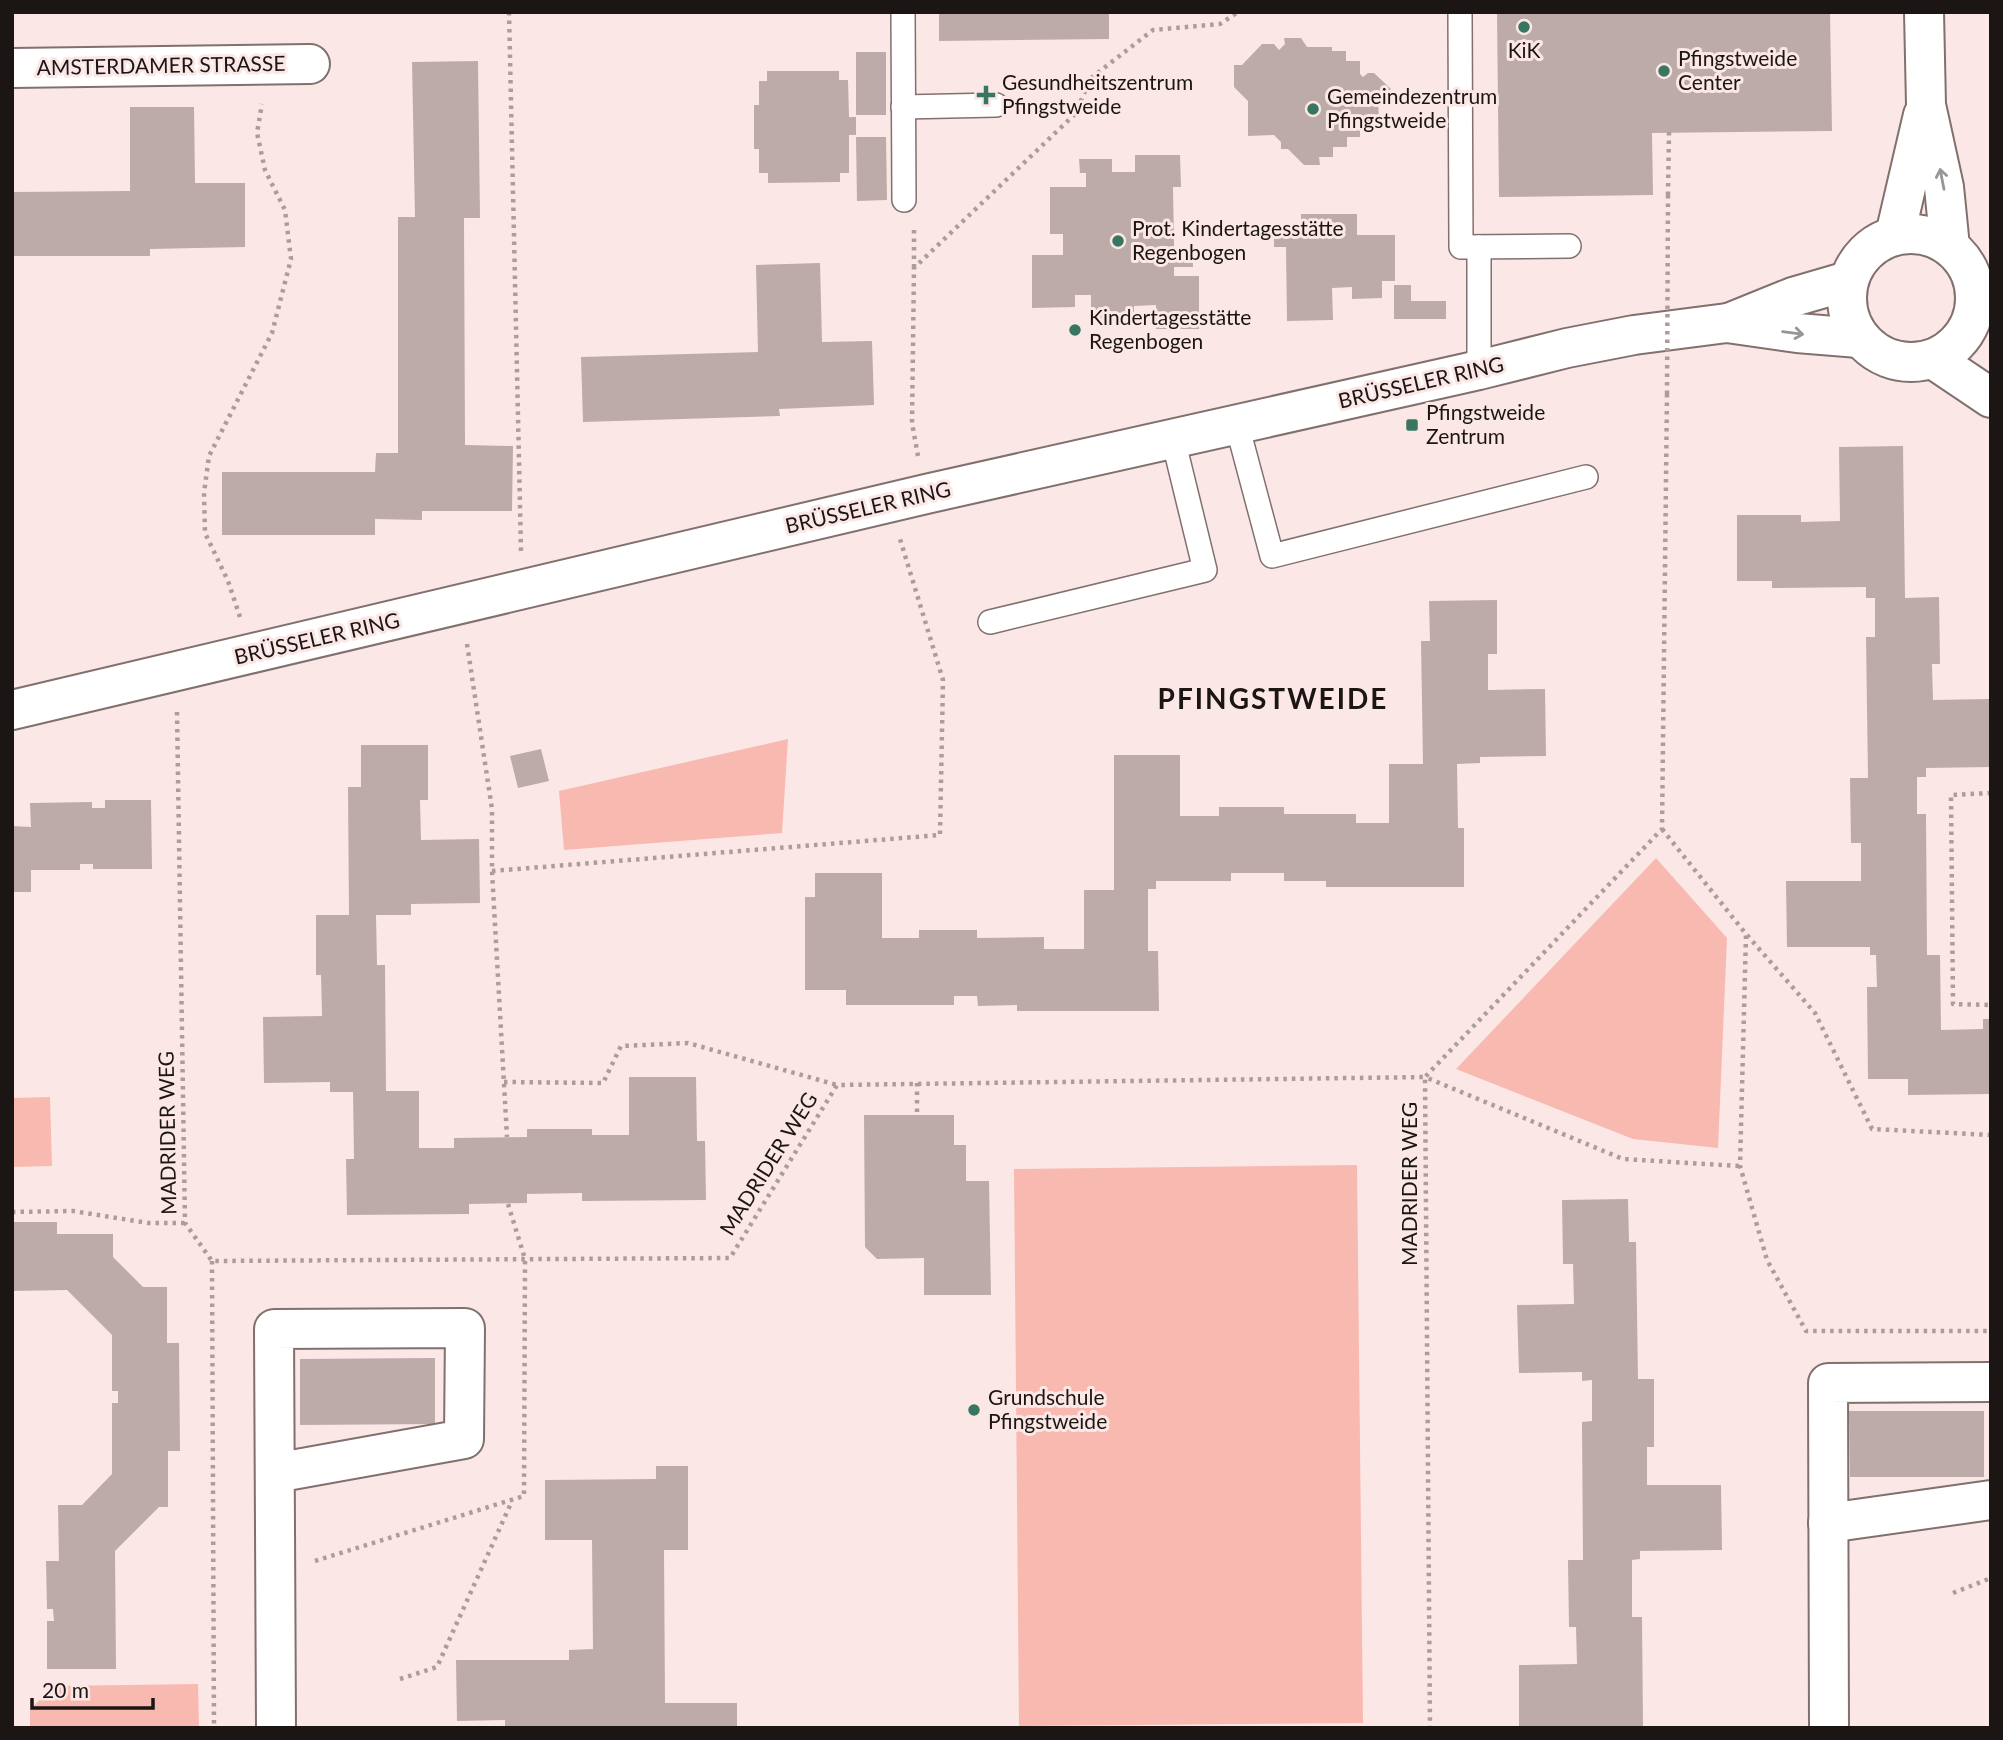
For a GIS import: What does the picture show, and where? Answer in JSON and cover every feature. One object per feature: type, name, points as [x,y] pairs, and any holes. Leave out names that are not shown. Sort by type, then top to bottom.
[{"type":"street","points":[[1924,12],[1926,105],[1944,187],[1950,247]]},
{"type":"street","name":"AMSTERDAMER STRASSE","points":[[12,68],[310,64]]},
{"type":"street","points":[[1895,235],[1926,105]]},
{"type":"street","points":[[1895,235],[1924,235],[1950,247],[1964,261],[1973,280],[1981,334],[1963,337],[1950,350],[1933,359],[1917,363],[1885,358],[1859,338],[1847,311],[1848,281],[1861,257],[1871,247],[1895,235]]},
{"type":"street","name":"BRÜSSELER RING","points":[[12,710],[908,498],[1567,348],[1634,335],[1727,323],[1793,297],[1848,281]]},
{"type":"street","name":"BRÜSSELER RING","points":[[1727,323],[1859,338]]},
{"type":"street","points":[[1933,359],[1991,398]]},
{"type":"street","points":[[275,1473],[464,1439],[464,1328],[274,1329],[276,1728]]},
{"type":"street","points":[[1829,1728],[1828,1383],[1991,1381]]},
{"type":"street","points":[[1828,1523],[1991,1500]]},
{"type":"lane","points":[[903,12],[904,200]]},
{"type":"lane","points":[[1460,12],[1461,247],[1569,246]]},
{"type":"lane","points":[[903,107],[996,105]]},
{"type":"lane","points":[[1479,247],[1479,370]]},
{"type":"lane","points":[[1237,425],[1272,556],[1586,477]]},
{"type":"lane","points":[[990,622],[1205,570],[1173,439]]},
{"type":"path","points":[[509,12],[522,590]]},
{"type":"path","points":[[492,871],[940,835],[943,680],[908,498],[914,268],[1075,114],[1091,78],[1153,30],[1220,24],[1238,12]]},
{"type":"path","points":[[250,655],[228,581],[205,533],[204,493],[209,456],[272,333],[290,259],[285,210],[265,170],[257,133],[268,65]]},
{"type":"path","points":[[1669,132],[1662,829],[1746,934],[1815,1013],[1872,1129],[1991,1135]]},
{"type":"path","points":[[461,605],[492,809],[492,871],[507,1137]]},
{"type":"path","name":"MADRIDER WEG","points":[[177,672],[185,1223],[212,1261],[730,1258],[837,1085],[1425,1077],[1430,1728]]},
{"type":"path","points":[[1991,793],[1951,795],[1954,1004],[1991,1006]]},
{"type":"path","points":[[1662,829],[1425,1077],[1623,1159],[1740,1166]]},
{"type":"path","points":[[1746,934],[1740,1166],[1767,1260],[1806,1331],[1991,1331]]},
{"type":"path","points":[[503,1082],[603,1083],[621,1046],[688,1043],[837,1085]]},
{"type":"path","points":[[917,1083],[917,1115]]},
{"type":"path","points":[[12,1212],[73,1211],[148,1223],[185,1223]]},
{"type":"path","points":[[212,1261],[214,1728]]},
{"type":"path","points":[[400,1679],[437,1667],[512,1500]]},
{"type":"path","points":[[1953,1593],[1991,1578]]},
{"type":"shaded area","points":[[788,739],[782,833],[564,850],[559,791]]},
{"type":"shaded area","points":[[1656,858],[1727,938],[1718,1148],[1633,1139],[1456,1069]]},
{"type":"shaded area","points":[[50,1097],[52,1166],[12,1167],[12,1098]]},
{"type":"shaded area","points":[[1357,1165],[1363,1723],[1019,1726],[1014,1169]]},
{"type":"shaded area","points":[[198,1684],[199,1728],[30,1728],[30,1709],[55,1686]]},
{"type":"building","name":"Gesundheitszentrum Pfingstweide","points":[[939,12],[1109,12],[1109,39],[939,41]]},
{"type":"building","name":"Pfingstweide Center","points":[[1497,12],[1830,12],[1832,131],[1652,133],[1653,195],[1499,197]]},
{"type":"building","name":"Gemeindezentrum Pfingstweide","points":[[1284,38],[1301,38],[1307,47],[1332,47],[1332,51],[1346,51],[1346,61],[1360,61],[1360,74],[1363,77],[1374,73],[1391,89],[1378,101],[1379,121],[1364,121],[1360,125],[1360,137],[1347,137],[1347,147],[1333,147],[1333,157],[1319,157],[1320,165],[1304,165],[1288,149],[1281,149],[1281,142],[1274,135],[1248,136],[1248,101],[1234,87],[1234,65],[1242,65],[1262,44],[1274,44],[1279,50],[1285,44]]},
{"type":"building","points":[[856,52],[886,52],[886,115],[856,115]]},
{"type":"building","points":[[478,61],[480,218],[464,218],[465,445],[513,446],[512,511],[422,511],[422,520],[375,519],[375,535],[222,535],[222,472],[375,472],[376,453],[398,453],[398,217],[415,217],[412,62]]},
{"type":"building","points":[[767,71],[839,71],[839,80],[848,80],[849,117],[856,117],[856,135],[849,135],[849,173],[840,173],[840,182],[768,183],[768,173],[759,173],[759,149],[754,149],[754,105],[759,105],[759,81],[767,81]]},
{"type":"building","points":[[130,107],[194,107],[195,183],[245,183],[245,247],[150,249],[150,256],[12,256],[12,192],[130,191]]},
{"type":"building","points":[[856,137],[886,137],[887,200],[857,201]]},
{"type":"building","name":"Prot. Kindertagesstätte Regenbogen","points":[[1135,155],[1180,155],[1181,187],[1173,187],[1174,247],[1192,247],[1193,267],[1174,267],[1174,276],[1199,276],[1199,329],[1156,329],[1156,305],[1134,306],[1134,318],[1091,318],[1091,295],[1075,295],[1075,307],[1032,308],[1032,255],[1063,255],[1063,234],[1050,234],[1050,187],[1086,187],[1086,173],[1080,173],[1079,159],[1112,159],[1112,172],[1135,172]]},
{"type":"building","points":[[1301,214],[1357,214],[1357,235],[1395,235],[1395,281],[1382,281],[1382,298],[1352,299],[1352,287],[1332,288],[1333,320],[1287,321],[1286,247],[1274,247],[1274,232],[1286,223],[1301,223]]},
{"type":"building","points":[[820,263],[822,342],[872,341],[874,405],[779,409],[780,416],[583,422],[581,357],[758,352],[756,265]]},
{"type":"building","points":[[1394,285],[1411,285],[1411,301],[1446,301],[1446,319],[1394,319]]},
{"type":"building","points":[[1903,446],[1905,598],[1939,597],[1940,664],[1932,664],[1933,700],[1989,699],[1990,767],[1926,768],[1926,777],[1917,777],[1917,814],[1926,814],[1927,955],[1940,955],[1941,1030],[1983,1029],[1983,1019],[1991,1019],[1991,1094],[1908,1095],[1908,1079],[1868,1079],[1867,987],[1877,987],[1876,955],[1870,955],[1870,947],[1787,947],[1786,881],[1861,881],[1861,843],[1851,843],[1850,778],[1868,778],[1866,637],[1875,637],[1875,598],[1866,598],[1866,587],[1772,588],[1772,581],[1737,581],[1737,515],[1801,515],[1801,522],[1840,521],[1839,447]]},
{"type":"building","points":[[1497,600],[1497,654],[1488,654],[1488,690],[1545,689],[1546,756],[1480,757],[1480,763],[1457,764],[1458,828],[1464,828],[1464,887],[1326,887],[1326,881],[1284,881],[1284,873],[1231,873],[1231,881],[1156,881],[1156,889],[1148,889],[1148,951],[1158,951],[1159,1011],[1017,1011],[1017,1005],[978,1006],[977,996],[954,996],[954,1005],[846,1005],[846,990],[805,990],[805,897],[815,897],[815,873],[882,873],[882,938],[919,938],[919,930],[977,930],[977,938],[1044,937],[1044,949],[1084,949],[1084,890],[1114,890],[1114,755],[1180,755],[1180,816],[1219,816],[1219,807],[1284,807],[1284,814],[1356,814],[1356,823],[1389,823],[1389,764],[1423,764],[1421,641],[1430,641],[1429,601]]},
{"type":"building","points":[[361,745],[428,745],[428,800],[420,800],[421,840],[479,839],[480,903],[411,904],[411,915],[376,915],[377,965],[385,965],[386,1091],[419,1091],[419,1148],[454,1148],[454,1138],[527,1137],[527,1129],[592,1129],[592,1135],[629,1135],[629,1077],[696,1077],[697,1141],[705,1141],[706,1200],[582,1201],[582,1193],[527,1194],[527,1203],[469,1204],[469,1214],[347,1215],[346,1159],[354,1159],[353,1092],[330,1092],[330,1082],[264,1083],[263,1017],[322,1016],[321,975],[316,975],[316,915],[349,915],[348,787],[361,787]]},
{"type":"building","points":[[541,749],[549,781],[518,788],[510,756]]},
{"type":"building","points":[[105,800],[151,800],[152,869],[93,869],[93,864],[80,864],[80,870],[31,870],[31,892],[12,892],[12,826],[31,827],[30,803],[92,802],[92,808],[105,808]]},
{"type":"building","points":[[864,1115],[954,1115],[954,1145],[966,1145],[966,1181],[989,1181],[991,1295],[924,1295],[924,1258],[877,1259],[865,1247]]},
{"type":"building","points":[[1628,1199],[1629,1242],[1636,1242],[1638,1379],[1654,1379],[1654,1447],[1647,1447],[1647,1485],[1721,1485],[1722,1550],[1640,1551],[1640,1559],[1632,1560],[1632,1617],[1642,1617],[1643,1728],[1519,1728],[1519,1665],[1577,1664],[1576,1627],[1569,1627],[1568,1560],[1583,1560],[1582,1422],[1592,1421],[1592,1380],[1582,1381],[1582,1372],[1519,1373],[1517,1305],[1574,1304],[1573,1264],[1563,1264],[1562,1200]]},
{"type":"building","points":[[12,1222],[57,1222],[57,1234],[113,1234],[113,1257],[143,1287],[167,1287],[167,1343],[179,1343],[180,1451],[168,1451],[168,1507],[159,1507],[115,1551],[116,1669],[47,1669],[47,1621],[54,1621],[53,1609],[47,1609],[46,1561],[59,1561],[58,1505],[82,1505],[112,1474],[112,1403],[118,1403],[118,1391],[112,1391],[112,1335],[67,1290],[12,1291]]},
{"type":"building","points":[[435,1358],[435,1424],[300,1425],[300,1359]]},
{"type":"building","points":[[1849,1411],[1984,1411],[1984,1477],[1850,1477]]},
{"type":"building","points":[[656,1466],[688,1466],[688,1550],[664,1550],[665,1703],[737,1703],[737,1728],[505,1728],[505,1720],[457,1721],[456,1660],[569,1660],[569,1650],[593,1649],[592,1540],[545,1540],[545,1480],[656,1479]]},
{"type":"place","name":"KiK","points":[[1524,27]]},
{"type":"place","name":"Pfingstweide Center","points":[[1664,71]]},
{"type":"place","name":"Gesundheitszentrum Pfingstweide","points":[[986,95]]},
{"type":"place","name":"Gemeindezentrum Pfingstweide","points":[[1313,109]]},
{"type":"place","name":"Prot. Kindertagesstätte Regenbogen","points":[[1118,241]]},
{"type":"place","name":"Kindertagesstätte Regenbogen","points":[[1075,330]]},
{"type":"place","name":"Pfingstweide Zentrum","points":[[1412,425]]},
{"type":"place","name":"Grundschule Pfingstweide","points":[[974,1410]]},
{"type":"district","name":"PFINGSTWEIDE","points":[[1273,699]]}]
